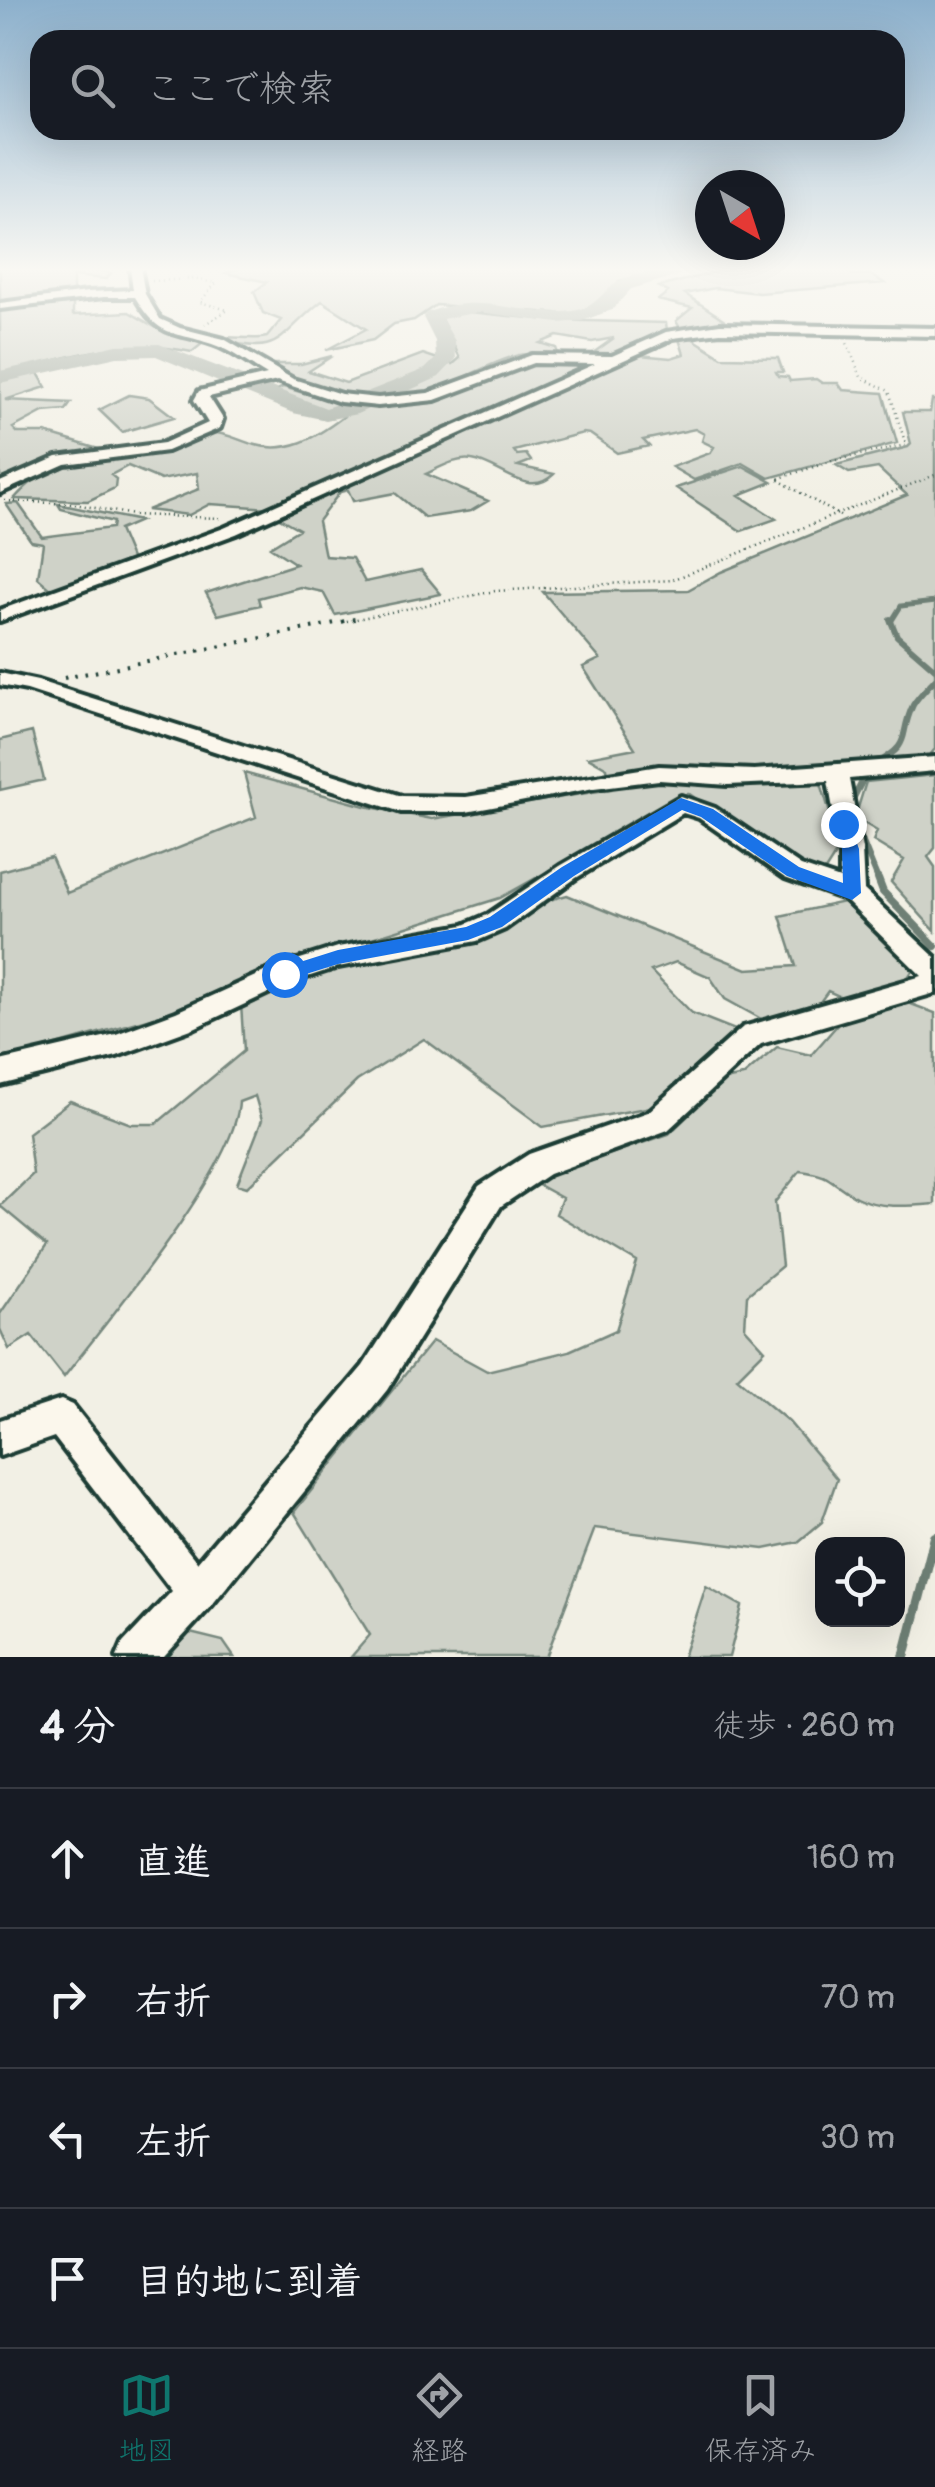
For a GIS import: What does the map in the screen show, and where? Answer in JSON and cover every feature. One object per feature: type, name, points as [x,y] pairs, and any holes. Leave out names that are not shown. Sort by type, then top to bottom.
[{"type":"street","points":[[220,344],[238,350],[271,378],[356,401],[378,402],[430,397],[532,359],[615,360]]},
{"type":"street","points":[[0,616],[254,521],[649,344]]},
{"type":"street","points":[[0,488],[73,457],[147,452],[208,431],[216,419],[201,397],[271,378]]},
{"type":"street","points":[[0,680],[31,685],[400,804],[428,808],[472,806],[660,773],[724,778],[836,774],[935,764]]},
{"type":"street","points":[[836,774],[851,849],[852,893]]},
{"type":"street","points":[[0,1074],[117,1045],[186,1020],[284,974],[338,957],[468,934],[496,922],[568,872],[681,804],[707,813],[793,872],[852,893],[935,972]]},
{"type":"street","points":[[138,1657],[375,1378],[490,1196],[539,1164],[658,1121],[752,1034],[935,982]]},
{"type":"street","points":[[0,1438],[61,1417],[197,1592]]},
{"type":"path","points":[[840,516],[778,479],[832,461],[906,445],[889,392],[862,377],[848,344]]},
{"type":"path","points":[[31,685],[495,591],[672,580],[935,475]]},
{"type":"path","points":[[0,501],[75,504],[133,516],[254,521]]},
{"type":"shaded area","points":[[0,344],[201,344],[192,352],[112,348],[34,366],[46,387],[5,400],[71,403],[66,410],[43,412],[13,428],[18,433],[45,433],[95,448],[66,456],[0,485]]},
{"type":"shaded area","points":[[453,344],[544,344],[556,348],[558,354],[519,355],[433,391],[392,398],[327,390],[269,364],[301,364],[332,356],[309,371],[346,383],[423,354],[453,364],[460,358]]},
{"type":"shaded area","points":[[605,344],[636,344],[609,357],[593,353]]},
{"type":"shaded area","points":[[681,344],[702,344],[722,357],[778,358],[783,372],[776,372],[778,376],[790,381],[816,379],[838,383],[843,390],[883,393],[897,443],[769,478],[743,463],[694,480],[672,467],[710,453],[714,447],[702,441],[704,434],[695,429],[643,440],[649,446],[617,453],[583,433],[514,451],[517,455],[526,454],[531,461],[518,466],[554,474],[544,481],[524,482],[466,459],[426,474],[488,501],[471,511],[425,518],[395,493],[353,501],[348,490],[340,492],[318,521],[325,556],[352,558],[365,582],[421,570],[441,594],[335,615],[323,592],[300,587],[258,598],[260,605],[218,615],[206,593],[296,564],[270,547],[299,529],[274,515],[639,355],[671,358],[684,354]]},
{"type":"shaded area","points":[[530,363],[596,363],[270,508],[210,504],[189,515],[147,510],[199,489],[197,473],[161,480],[128,466],[111,475],[116,479],[115,488],[88,501],[14,499],[33,480],[69,462],[164,452],[209,433],[265,447],[289,446],[311,438],[343,417],[273,392],[283,387],[320,397],[381,404],[436,396]]},
{"type":"shaded area","points":[[129,395],[149,398],[174,417],[122,432],[99,410]]},
{"type":"shaded area","points":[[932,400],[935,749],[930,755],[826,766],[821,783],[840,847],[823,874],[800,872],[688,793],[500,898],[257,974],[180,1010],[0,1061],[0,871],[51,857],[67,893],[256,817],[244,773],[365,806],[432,819],[611,789],[607,768],[588,757],[635,748],[583,667],[600,659],[543,592],[688,590],[721,572],[907,495],[878,468],[849,473],[836,465],[908,447],[911,444],[903,412],[930,412]]},
{"type":"shaded area","points":[[743,466],[772,482],[739,495],[776,519],[741,531],[676,488]]},
{"type":"shaded area","points":[[18,503],[42,537],[112,528],[113,522],[61,509],[58,504],[140,521],[119,530],[133,563],[52,590],[38,578],[43,543],[31,541],[6,504]]},
{"type":"shaded area","points":[[32,732],[44,780],[0,790],[0,740]]},
{"type":"shaded area","points":[[935,775],[935,848],[928,857],[935,867],[935,931],[891,882],[904,860],[873,841],[877,831],[862,822],[857,811],[866,782]]},
{"type":"shaded area","points":[[567,895],[747,969],[796,966],[780,916],[848,901],[916,965],[905,982],[841,997],[828,991],[820,1002],[763,1020],[725,999],[710,977],[676,962],[651,971],[692,1013],[735,1030],[651,1107],[543,1127],[424,1039],[357,1081],[247,1187],[237,1184],[262,1120],[255,1096],[239,1102],[217,1164],[194,1203],[64,1377],[31,1335],[9,1349],[0,1329],[0,1314],[47,1245],[0,1206],[33,1174],[28,1133],[70,1101],[131,1124],[156,1124],[244,1051],[241,1004],[313,971],[476,940],[546,901]]},
{"type":"shaded area","points":[[903,1001],[935,1013],[935,1204],[875,1203],[856,1197],[826,1177],[800,1171],[775,1202],[782,1266],[747,1295],[745,1328],[765,1350],[737,1378],[789,1422],[837,1479],[822,1522],[798,1542],[764,1549],[595,1528],[546,1657],[351,1657],[370,1635],[294,1512],[432,1341],[487,1371],[569,1351],[616,1330],[637,1262],[556,1214],[562,1198],[531,1181],[669,1134],[725,1080],[743,1076],[777,1047],[811,1055],[846,1015]]},
{"type":"shaded area","points":[[706,1586],[742,1606],[729,1657],[683,1657]]},
{"type":"shaded area","points":[[186,1632],[223,1641],[234,1657],[162,1657]]},
{"type":"waterway","points":[[0,377],[117,351],[159,350],[301,408],[326,414],[349,409],[432,373],[446,359],[445,344]]},
{"type":"waterway","points":[[891,622],[901,606],[935,602]]},
{"type":"waterway","points":[[891,622],[897,636],[935,669]]},
{"type":"waterway","points":[[874,765],[900,745],[913,705],[935,679]]},
{"type":"waterway","points":[[851,803],[866,774]]},
{"type":"waterway","points":[[857,828],[879,882]]},
{"type":"waterway","points":[[878,879],[883,892],[935,946]]},
{"type":"waterway","points":[[904,1657],[935,1537]]},
{"type":"route","points":[[284,974],[338,957],[468,934],[496,922],[568,872],[681,804],[707,813],[793,872],[852,893],[851,849],[843,824]]}]
